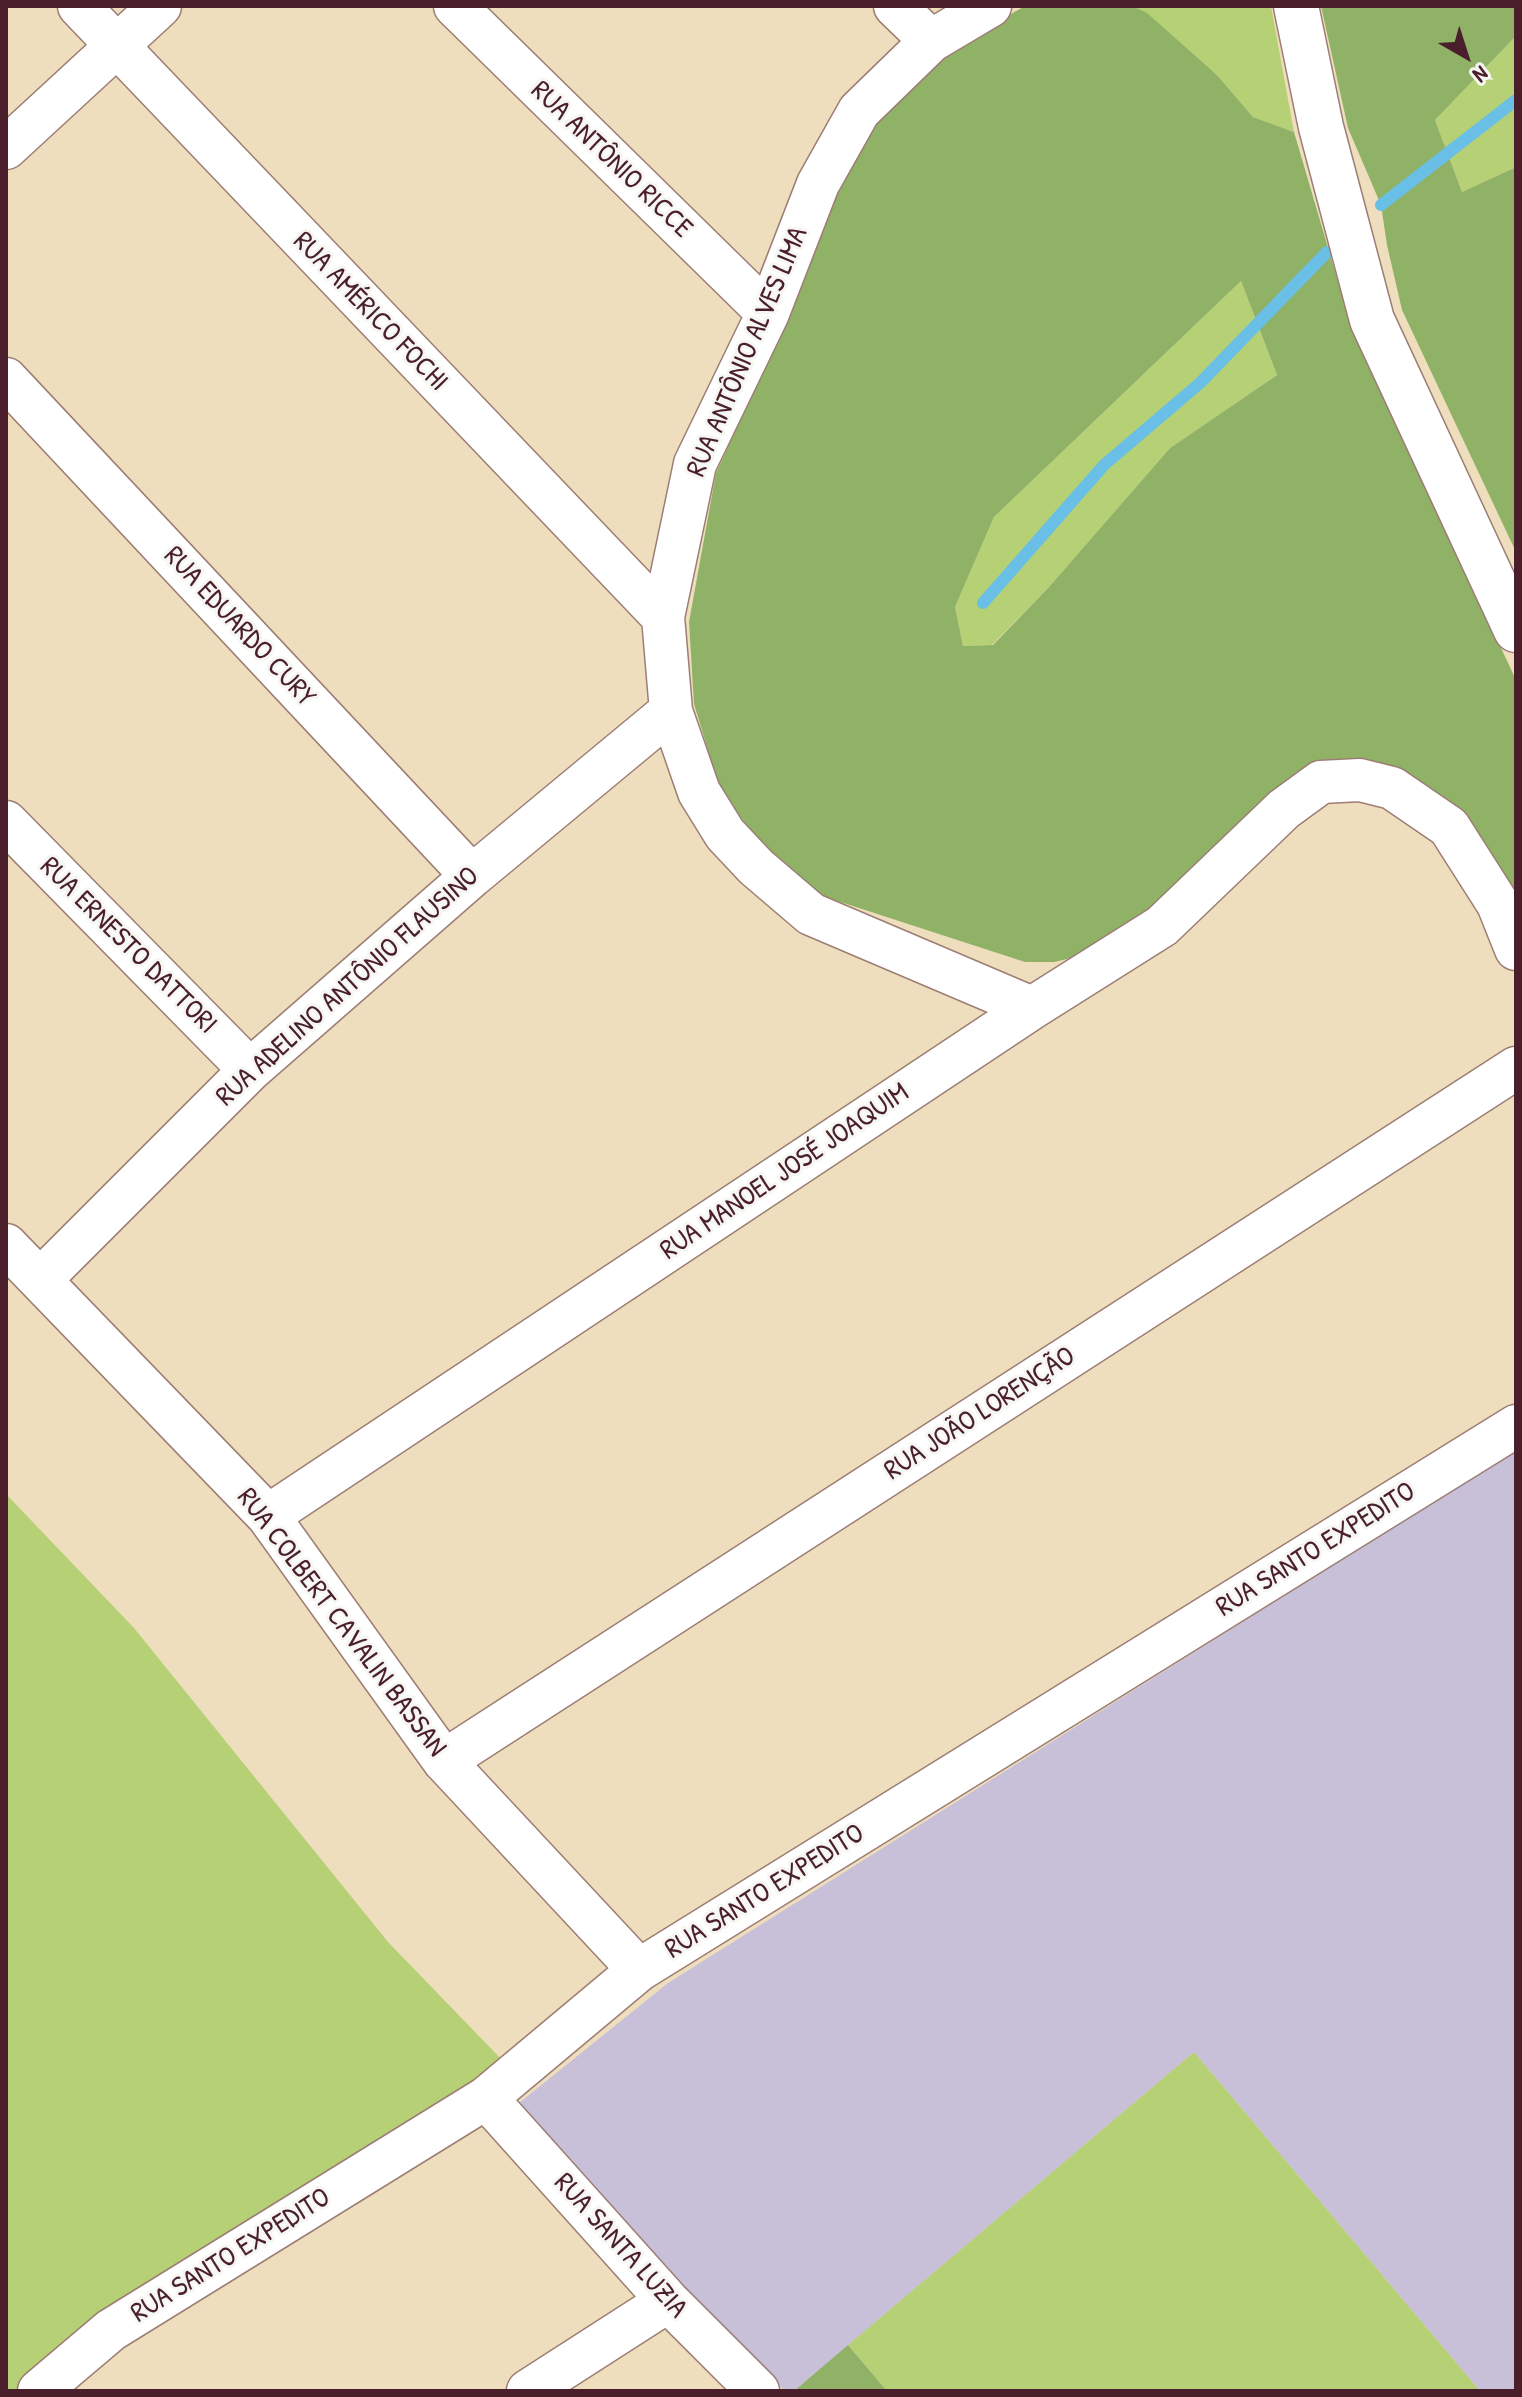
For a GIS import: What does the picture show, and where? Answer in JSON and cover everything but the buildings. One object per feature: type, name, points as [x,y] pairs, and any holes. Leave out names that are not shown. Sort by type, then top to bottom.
[{"type":"main road","points":[[1296,6],[1321,127],[1372,320],[1516,630]]},
{"type":"street","name":"RUA AMÉRICO FOCHI","points":[[79,6],[663,617]]},
{"type":"street","points":[[6,148],[160,6]]},
{"type":"street","name":"RUA ANTÔNIO RICCE","points":[[455,6],[768,313]]},
{"type":"street","points":[[895,6],[931,41]]},
{"type":"street","name":"RUA ANTÔNIO ALVES LIMA","points":[[990,6],[931,41],[859,111],[818,184],[768,313],[695,464],[663,617],[671,711],[699,792],[725,834],[756,867],[811,914],[1032,1008]]},
{"type":"street","name":"RUA EDUARDO CURY","points":[[6,379],[472,876]]},
{"type":"street","name":"RUA ADELINO ANTÔNIO FLAUSINO","points":[[40,1280],[250,1070],[472,876],[671,711]]},
{"type":"street","name":"RUA MANOEL JOSÉ JOAQUIM","points":[[268,1516],[1032,1008],[1162,926],[1284,809],[1321,782],[1360,780],[1392,788],[1449,827],[1498,904],[1516,949]]},
{"type":"street","name":"RUA ERNESTO DATTORI","points":[[6,822],[250,1070]]},
{"type":"street","name":"RUA JOÃO LORENÇÃO","points":[[444,1761],[1516,1068]]},
{"type":"street","name":"RUA COLBERT CAVALIN BASSAN","points":[[6,1245],[268,1516],[444,1761],[639,1970]]},
{"type":"street","name":"RUA SANTO EXPEDITO","points":[[39,2391],[111,2330],[486,2098],[639,1970],[1516,1426]]},
{"type":"street","name":"RUA SANTA LUZIA","points":[[486,2098],[668,2301],[758,2391]]},
{"type":"street","points":[[528,2391],[668,2301]]},
{"type":"shaded area","points":[[1516,1450],[1516,2391],[1480,2391],[1194,2052],[794,2391],[785,2391],[523,2125],[519,2103],[668,1983]]},
{"type":"green space","points":[[1025,6],[1132,6],[1147,13],[1217,75],[1253,117],[1294,132],[1351,326],[1516,680],[1516,895],[1458,818],[1352,765],[1151,911],[1085,955],[1054,962],[1025,962],[822,896],[768,856],[719,786],[694,704],[689,622],[716,473],[786,320],[834,191],[872,127],[944,52]],"holes":[[[1241,281],[1277,375],[1170,448],[1049,587],[993,645],[963,646],[955,607],[994,517]]]},
{"type":"green space","points":[[1132,6],[1271,6],[1294,132],[1253,117],[1217,75],[1147,14]]},
{"type":"green space","points":[[1321,6],[1516,6],[1516,36],[1435,120],[1462,192],[1516,167],[1516,552],[1402,310],[1381,205],[1348,128]]},
{"type":"green space","points":[[1516,36],[1516,167],[1462,192],[1435,120]]},
{"type":"green space","points":[[1241,281],[1277,375],[1170,448],[1049,587],[992,645],[963,646],[955,607],[994,517]]},
{"type":"green space","points":[[6,1494],[134,1628],[388,1942],[505,2063],[20,2391],[6,2391]]},
{"type":"green space","points":[[1194,2052],[1480,2391],[887,2391],[848,2345]]},
{"type":"green space","points":[[848,2345],[887,2391],[794,2391]]},
{"type":"waterway","points":[[1381,205],[1516,100]]},
{"type":"waterway","points":[[983,603],[1104,465],[1200,383],[1327,252]]}]
